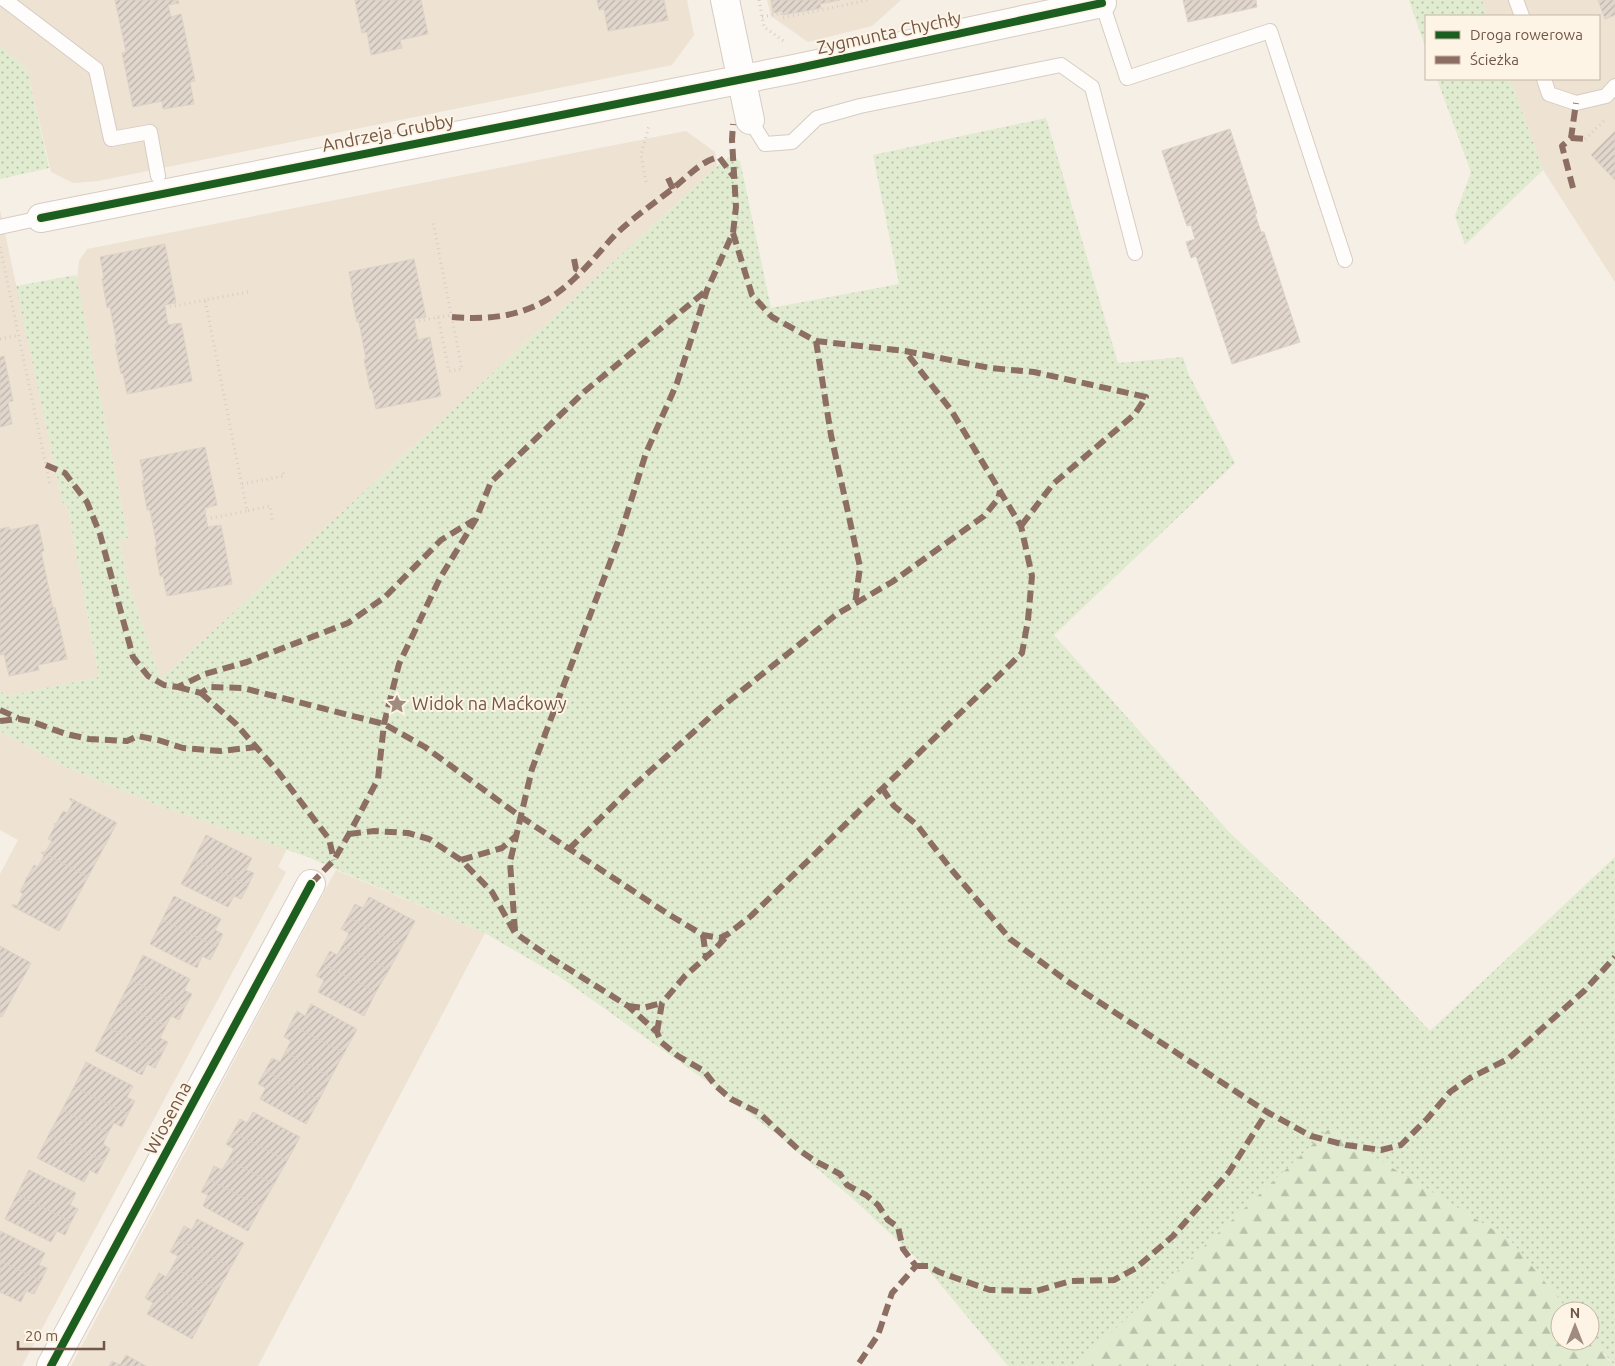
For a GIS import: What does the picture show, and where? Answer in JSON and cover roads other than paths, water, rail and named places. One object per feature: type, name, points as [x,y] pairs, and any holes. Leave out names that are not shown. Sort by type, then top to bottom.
[{"type":"street","points":[[725,0],[750,120]]},
{"type":"street","name":"Zygmunta Chychły","points":[[742,79],[1102,3]]},
{"type":"street","name":"Andrzeja Grubby","points":[[41,218],[742,79]]},
{"type":"street","name":"Wiosenna","points":[[51,1366],[311,884]]},
{"type":"lane","points":[[5,0],[96,69],[111,139],[150,132],[158,176]]},
{"type":"lane","points":[[1516,0],[1522,15]]},
{"type":"lane","points":[[1102,3],[1127,78],[1270,31],[1345,260]]},
{"type":"lane","points":[[750,120],[764,144],[792,142],[817,118],[860,106],[1061,65],[1092,87],[1135,253]]},
{"type":"lane","points":[[1544,80],[1549,94],[1576,103],[1606,96],[1615,86]]},
{"type":"lane","points":[[0,227],[41,218]]},
{"type":"place","name":"Widok na Maćkowy","points":[[397,704]]}]
